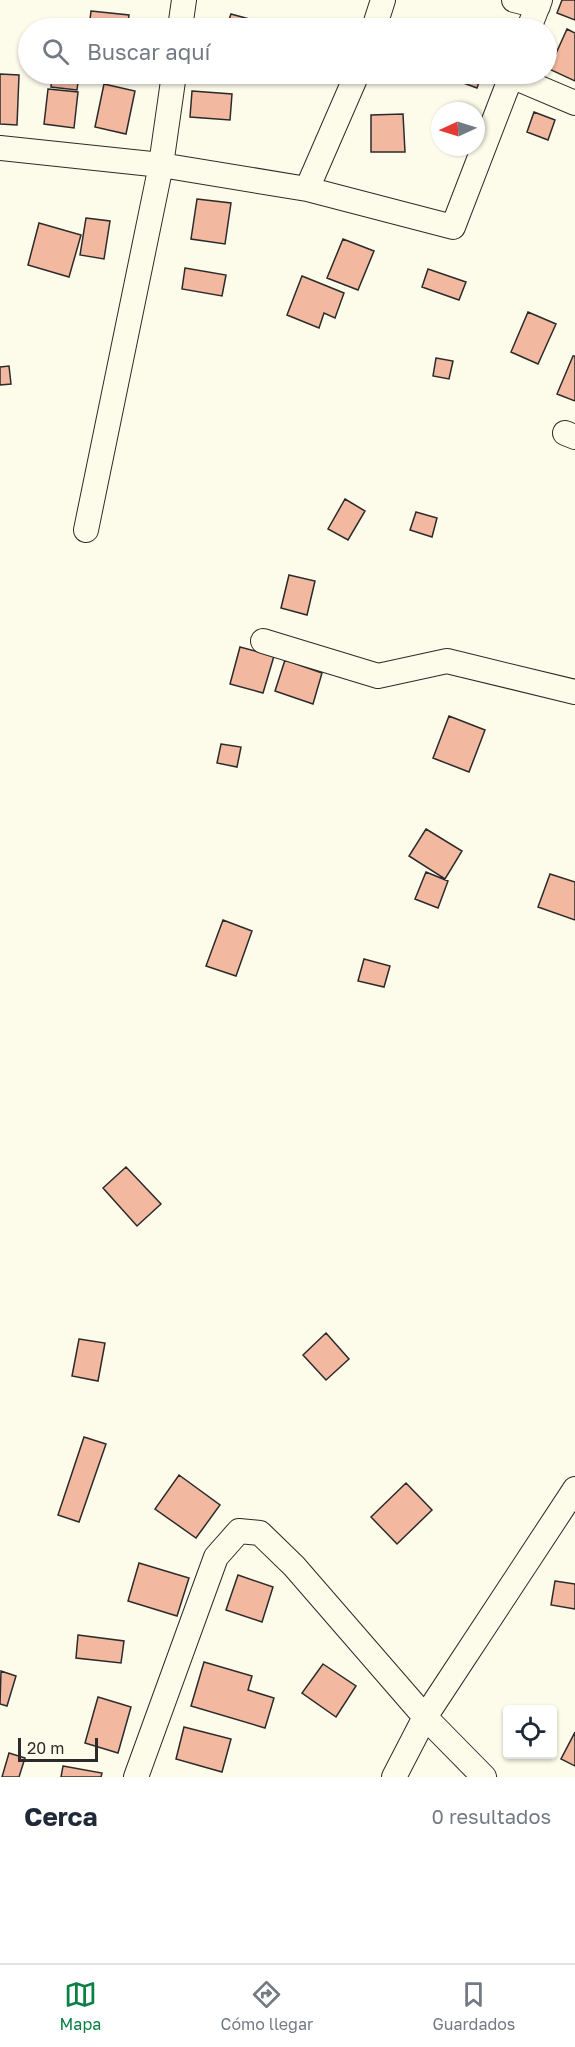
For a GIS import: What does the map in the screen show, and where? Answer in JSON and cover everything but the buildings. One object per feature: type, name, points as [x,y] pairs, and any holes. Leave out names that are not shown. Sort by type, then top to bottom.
[{"type":"street","points":[[181,18],[184,0]]},
{"type":"street","points":[[377,18],[383,0]]},
{"type":"street","points":[[514,0],[539,3],[533,18]]},
{"type":"street","points":[[86,530],[161,165],[173,84]]},
{"type":"street","points":[[307,189],[353,84]]},
{"type":"street","points":[[0,148],[161,165],[307,189],[453,227],[508,84]]},
{"type":"street","points":[[532,84],[575,103]]},
{"type":"street","points":[[263,641],[378,676],[447,661],[575,692]]},
{"type":"street","points":[[394,1777],[426,1717],[575,1490]]},
{"type":"street","points":[[136,1777],[216,1557],[239,1532],[260,1533],[294,1566],[426,1717],[484,1777]]}]
